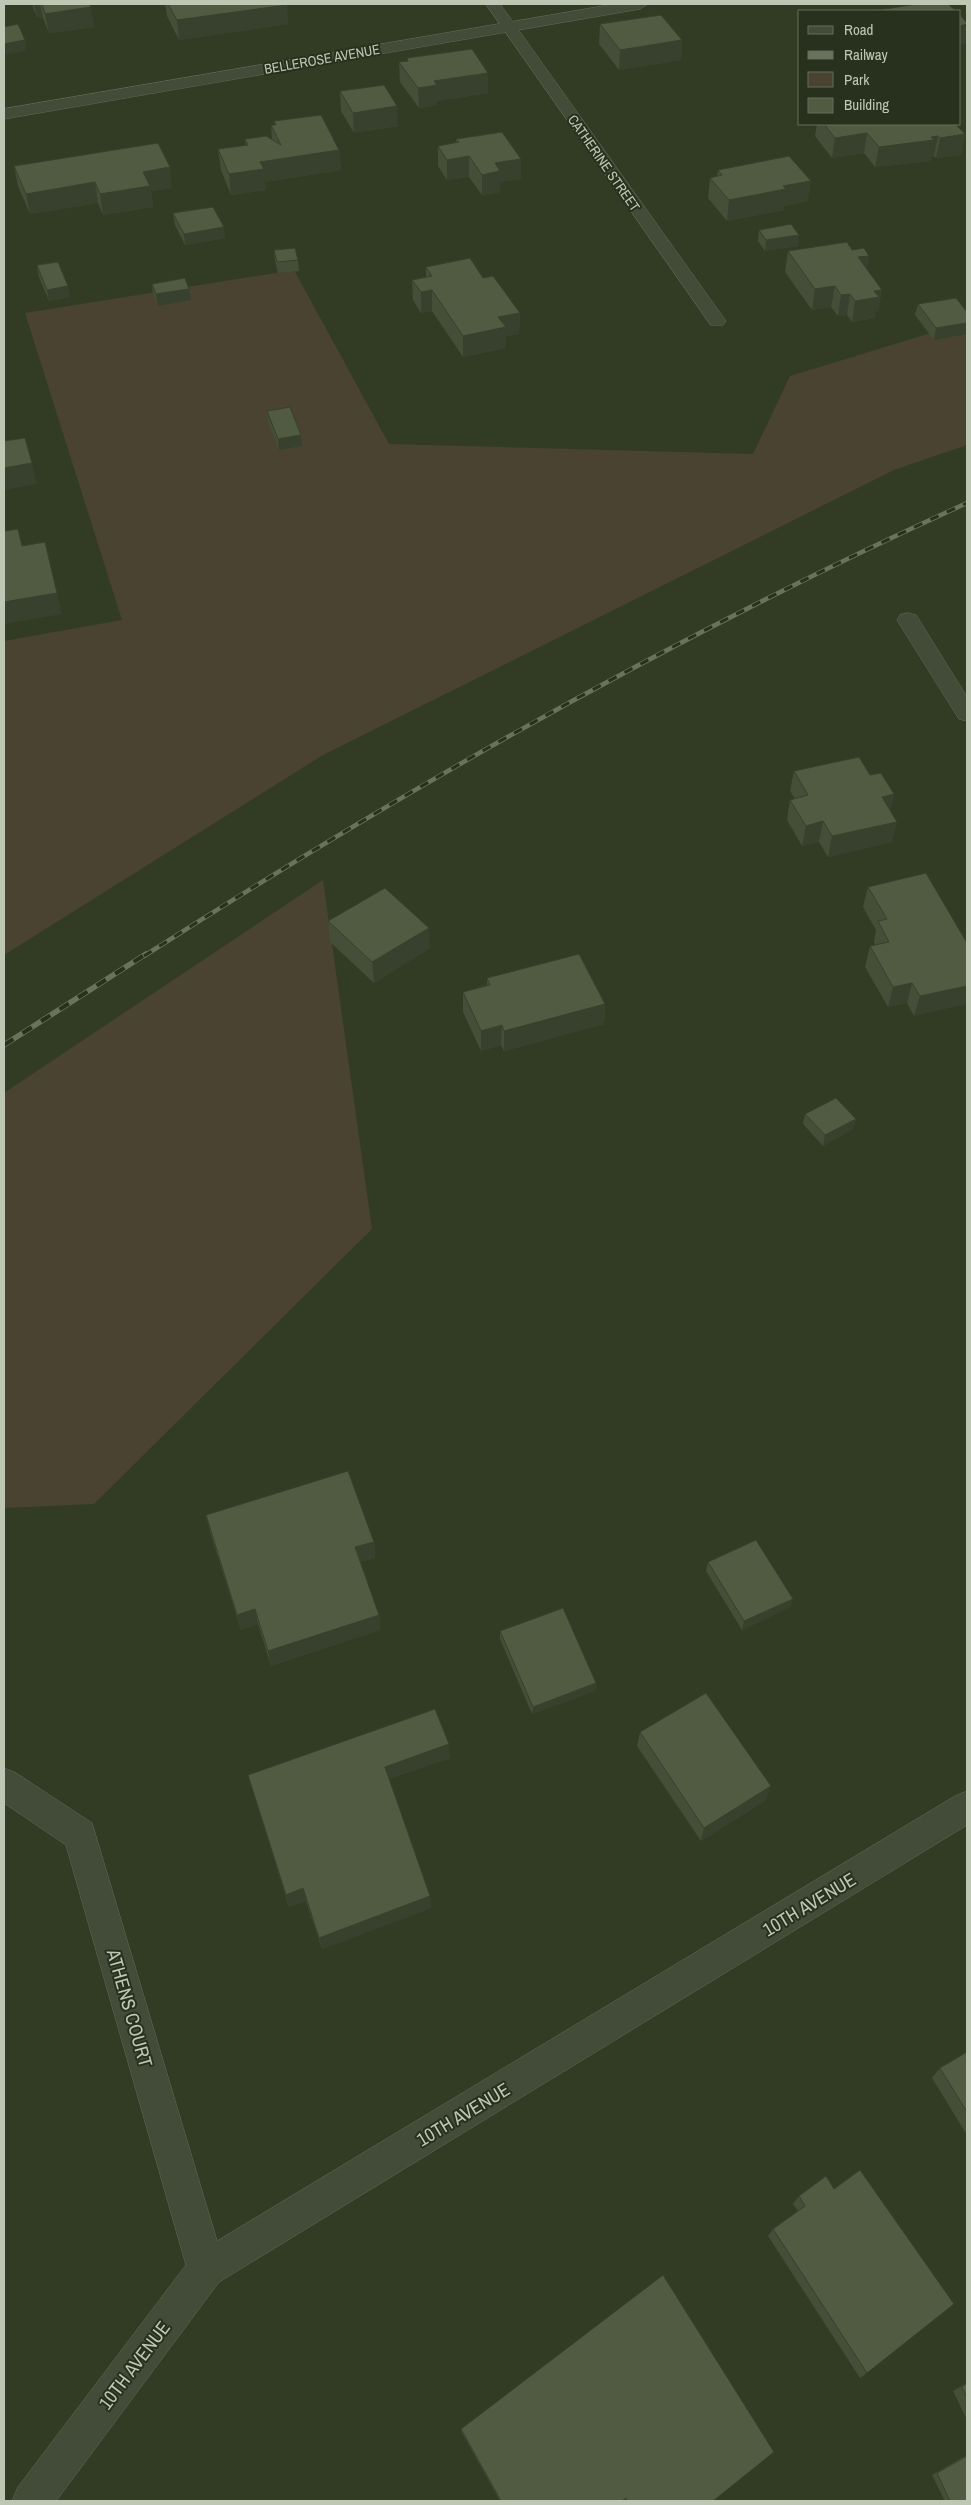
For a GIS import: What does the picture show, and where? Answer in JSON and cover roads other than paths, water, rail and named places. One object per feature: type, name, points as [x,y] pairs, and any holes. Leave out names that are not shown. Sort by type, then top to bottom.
[{"type":"street","name":"CATHERINE STREET","points":[[493,4],[717,321]]},
{"type":"street","name":"BELLEROSE AVENUE","points":[[4,114],[640,4]]},
{"type":"street","points":[[908,620],[967,714]]},
{"type":"street","name":"ATHENS COURT","points":[[4,1784],[80,1835],[206,2269]]},
{"type":"street","name":"10TH AVENUE","points":[[32,2501],[206,2269],[967,1808]]},
{"type":"railway","points":[[144,956],[344,832],[548,714],[755,604],[967,503]]},
{"type":"railway","points":[[4,1045],[146,954]]}]
